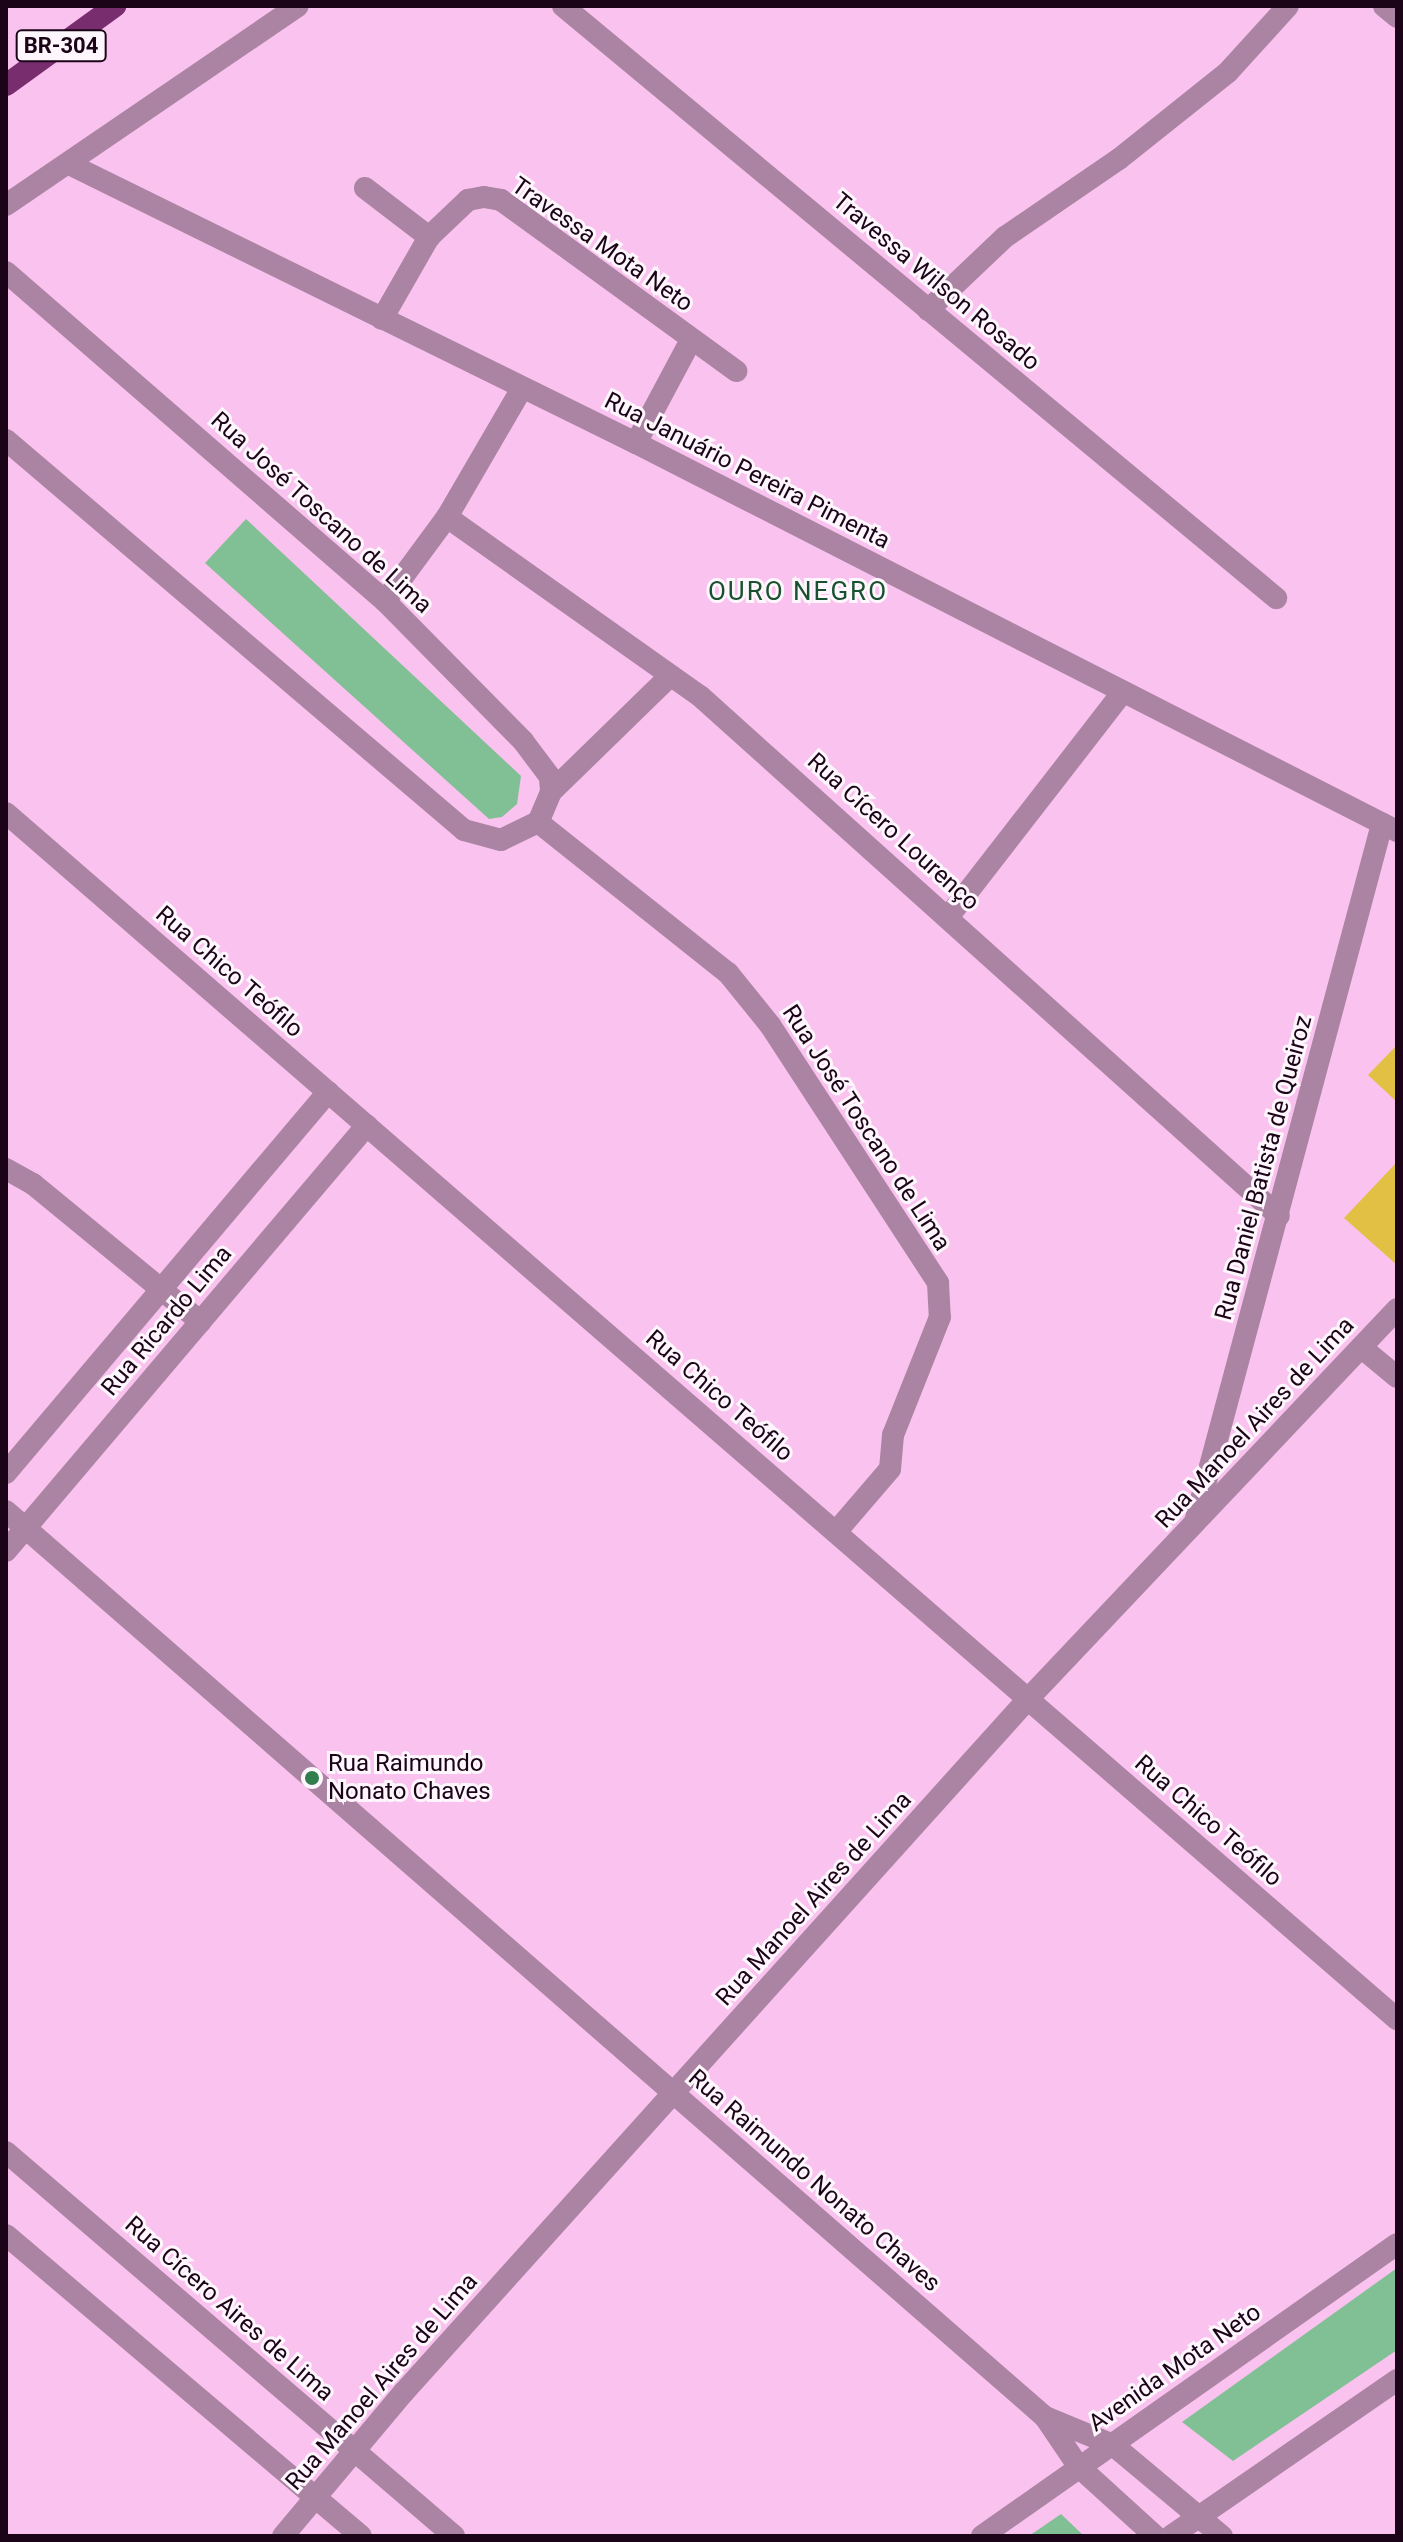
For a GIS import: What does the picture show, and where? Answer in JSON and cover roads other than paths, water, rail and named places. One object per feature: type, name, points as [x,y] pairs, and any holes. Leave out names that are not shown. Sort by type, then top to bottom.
[{"type":"highway","name":"BR-304","points":[[6,85],[115,6]]},
{"type":"street","points":[[6,205],[298,6]]},
{"type":"street","name":"Travessa Wilson Rosado","points":[[563,6],[1276,598]]},
{"type":"street","points":[[928,310],[1005,237],[1119,159],[1228,72],[1288,6]]},
{"type":"street","points":[[1384,6],[1397,17]]},
{"type":"street","name":"Rua Januário Pereira Pimenta","points":[[69,164],[636,443],[1390,828]]},
{"type":"street","points":[[365,188],[429,237]]},
{"type":"street","name":"Travessa Mota Neto","points":[[382,319],[429,237],[468,200],[501,200],[691,340],[636,443]]},
{"type":"street","name":"Rua José Toscano de Lima","points":[[6,272],[385,601],[523,741],[550,777],[551,792]]},
{"type":"street","points":[[691,340],[736,371]]},
{"type":"street","points":[[385,601],[447,517],[522,388]]},
{"type":"street","points":[[6,440],[464,830],[501,840],[538,822],[551,792],[670,676]]},
{"type":"street","name":"Rua Cícero Lourenço","points":[[447,517],[700,696],[949,916],[1279,1216]]},
{"type":"street","points":[[949,916],[1123,692]]},
{"type":"street","name":"Rua Chico Teófilo","points":[[6,813],[1397,2019]]},
{"type":"street","name":"Rua José Toscano de Lima","points":[[538,822],[728,973],[770,1025],[938,1283],[940,1317],[893,1435],[890,1469],[869,1499],[836,1532]]},
{"type":"street","name":"Rua Daniel Batista de Queiroz","points":[[1194,1525],[1390,828]]},
{"type":"street","name":"Rua Ricardo Lima","points":[[6,1473],[328,1092]]},
{"type":"street","name":"Rua Ricardo Lima","points":[[6,1551],[367,1125]]},
{"type":"street","points":[[6,1169],[33,1184],[201,1322]]},
{"type":"street","name":"Rua Manoel Aires de Lima","points":[[283,2536],[355,2451],[1028,1699],[1397,1309]]},
{"type":"street","points":[[1362,1348],[1397,1377]]},
{"type":"street","name":"Rua Raimundo Nonato Chaves","points":[[6,1511],[1045,2417],[1078,2466],[1155,2536]]},
{"type":"street","name":"Rua Cícero Aires de Lima","points":[[6,2152],[454,2536]]},
{"type":"street","points":[[6,2235],[361,2536]]},
{"type":"street","name":"Avenida Mota Neto","points":[[982,2536],[1397,2244]]},
{"type":"street","points":[[1171,2536],[1397,2380]]},
{"type":"street","name":"Rua Raimundo Nonato Chaves","points":[[1045,2417],[1113,2445],[1222,2536]]},
{"type":"place","name":"Rua Raimundo Nonato Chaves","points":[[312,1778]]},
{"type":"district","name":"OURO NEGRO","points":[[798,592]]}]
